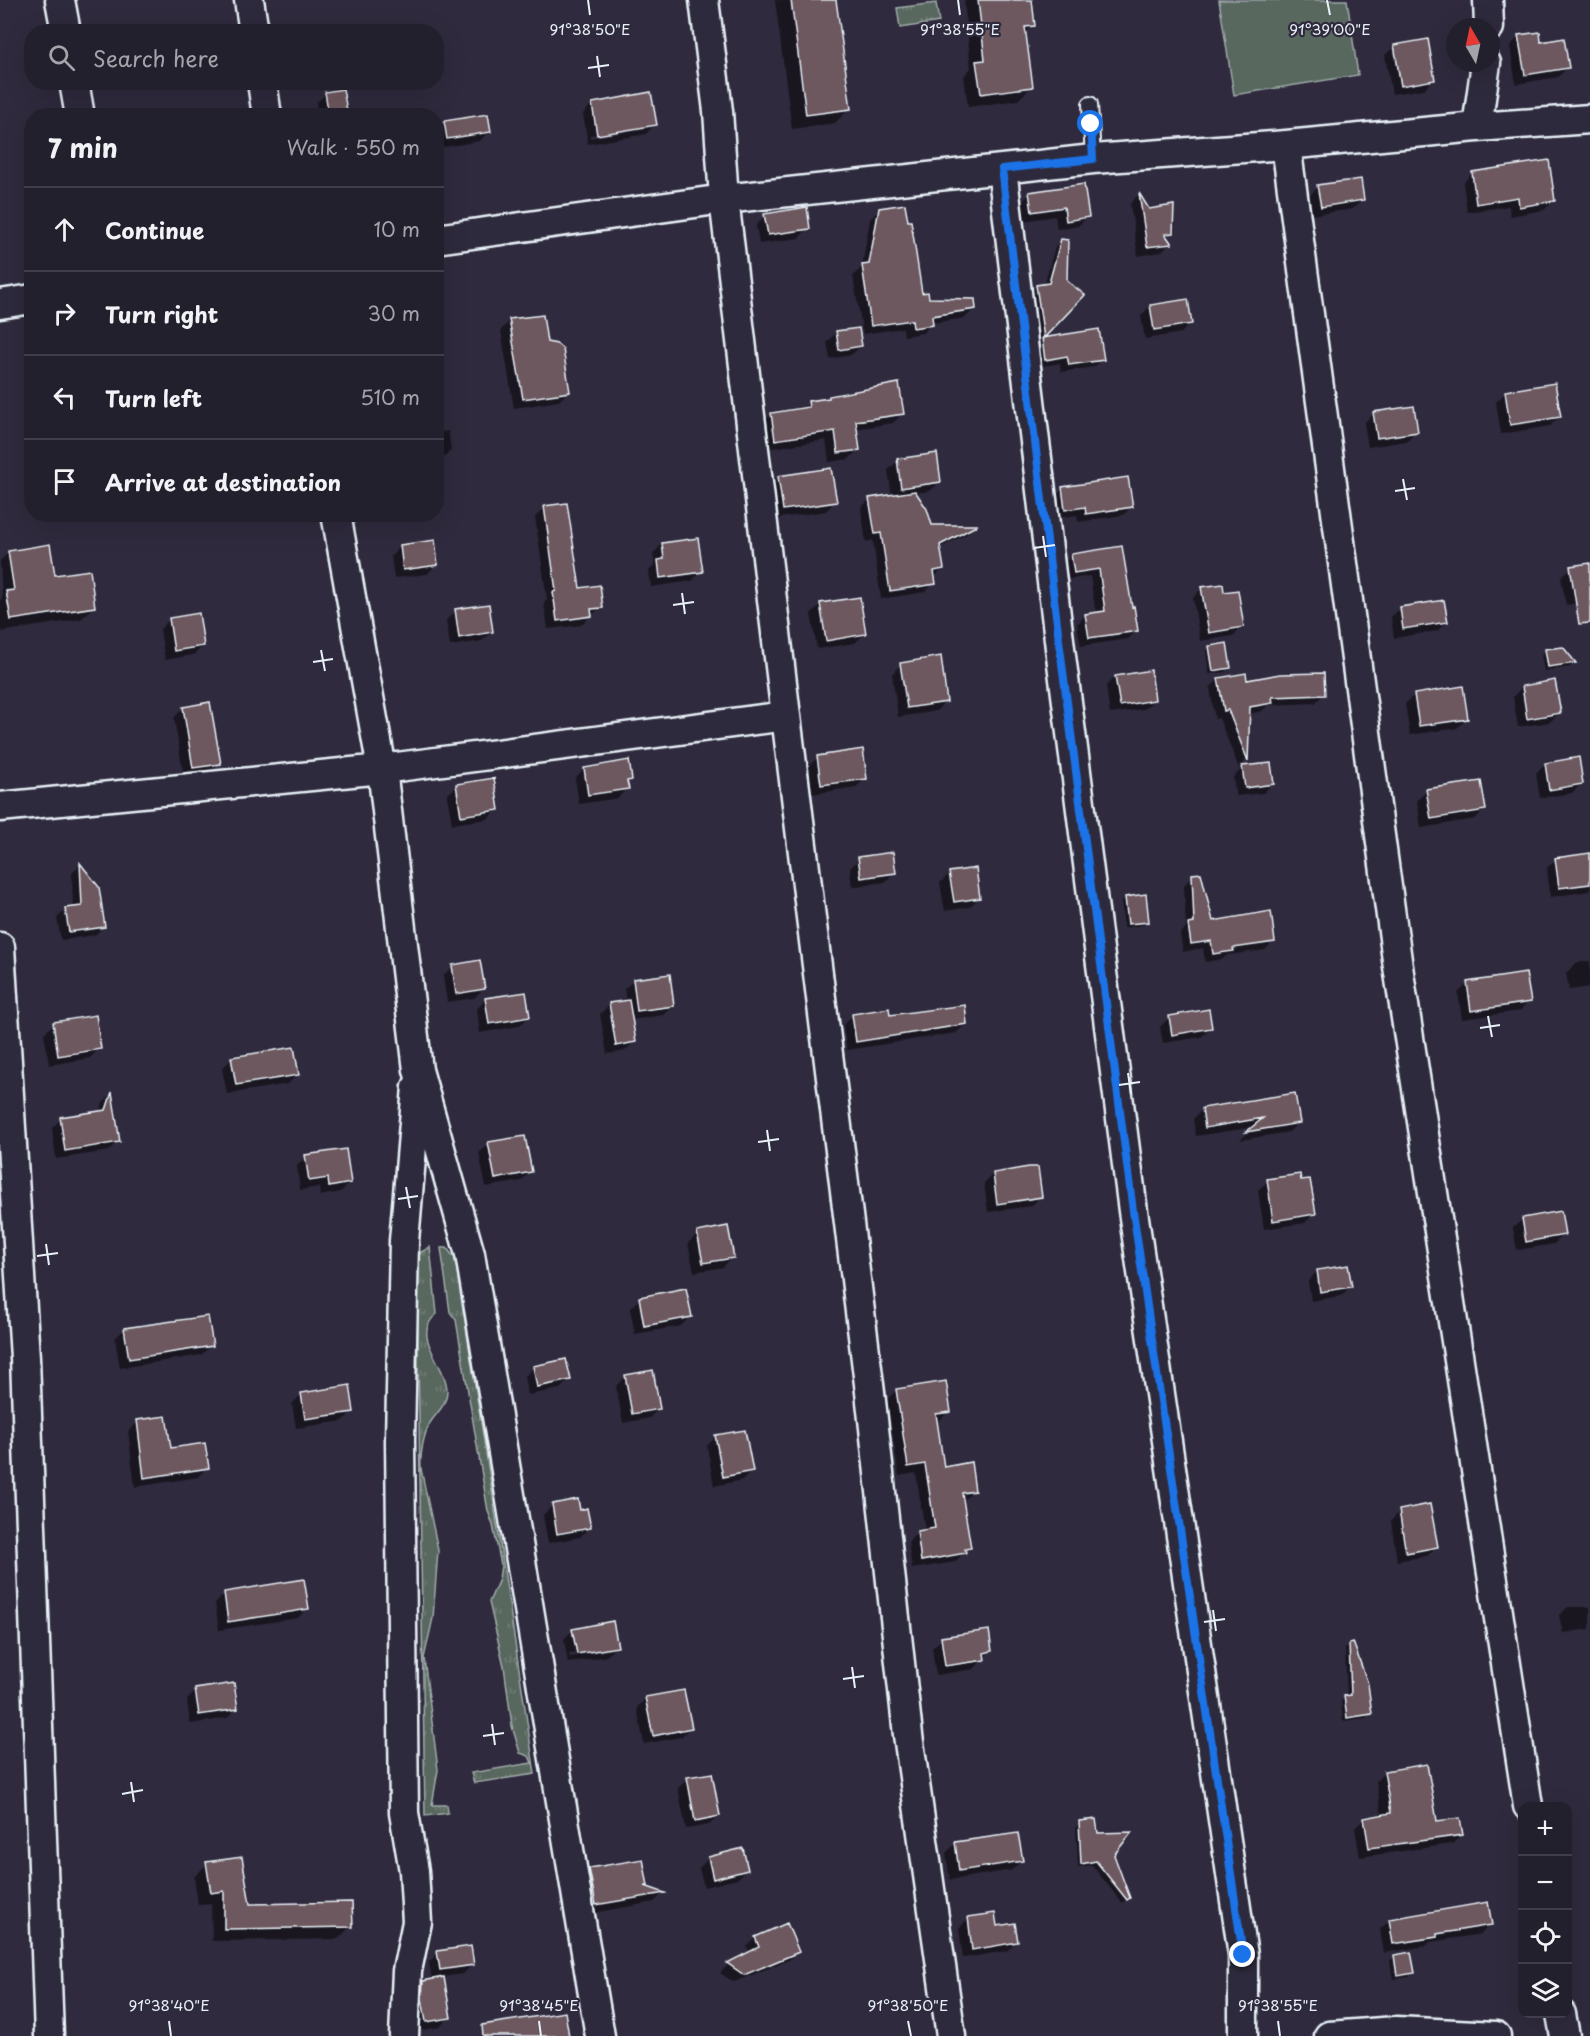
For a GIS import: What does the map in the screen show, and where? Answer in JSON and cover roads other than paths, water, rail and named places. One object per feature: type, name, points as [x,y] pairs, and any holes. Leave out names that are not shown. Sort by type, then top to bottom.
[{"type":"street","points":[[60,0],[64,24]]},
{"type":"street","points":[[249,0],[253,24]]},
{"type":"street","points":[[704,0],[718,111],[724,199],[869,1380],[908,1735],[951,2036]]},
{"type":"street","points":[[1488,0],[1489,18]]},
{"type":"street","points":[[1477,127],[1485,72]]},
{"type":"street","points":[[75,90],[79,108]]},
{"type":"street","points":[[263,90],[266,108]]},
{"type":"street","points":[[444,238],[724,199],[1093,159],[1590,119]]},
{"type":"street","points":[[1286,145],[1397,960],[1527,1802]]},
{"type":"street","points":[[1002,169],[1060,648],[1133,1211],[1243,1955],[1243,2036]]},
{"type":"street","points":[[0,304],[24,300]]},
{"type":"street","points":[[337,522],[382,769],[418,1070],[470,1254],[600,2036]]},
{"type":"street","points":[[0,807],[382,769],[786,716]]},
{"type":"street","points":[[0,947],[5,1127],[25,1358],[49,2036]]},
{"type":"street","points":[[404,2036],[407,1971],[417,1922],[414,1871],[404,1812],[400,1428],[404,1241],[418,1070]]},
{"type":"street","points":[[1562,2018],[1565,2036]]},
{"type":"street","points":[[1329,2036],[1396,2031],[1496,2036]]},
{"type":"lane","points":[[1090,104],[1093,159]]}]
